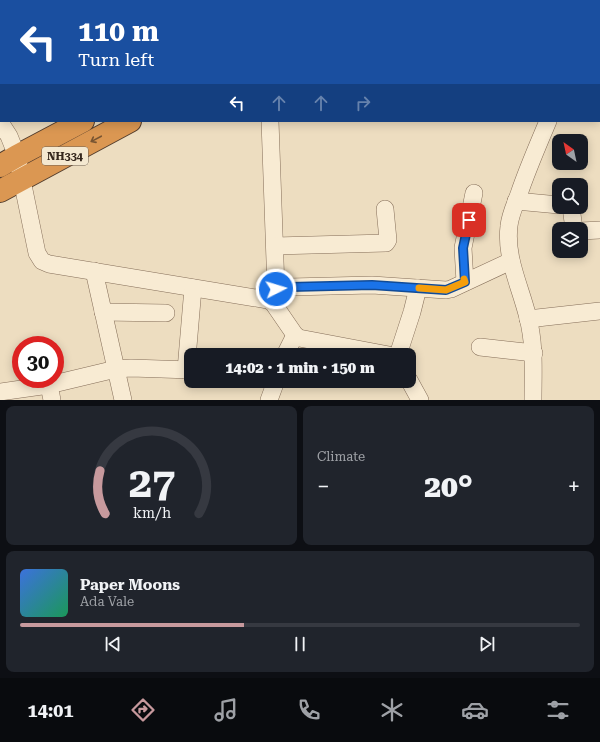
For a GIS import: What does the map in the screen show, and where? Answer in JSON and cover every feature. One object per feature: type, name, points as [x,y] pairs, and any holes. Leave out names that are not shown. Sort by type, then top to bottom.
[{"type":"highway","name":"NH334","points":[[8,161],[80,122]]},
{"type":"highway","name":"NH334","points":[[0,191],[128,122]]},
{"type":"street","points":[[0,122],[9,136],[8,161],[22,178],[38,253],[41,259],[49,264],[268,300],[290,287],[372,285],[446,290],[511,261]]},
{"type":"street","points":[[270,122],[275,246],[275,297],[295,335],[303,340],[349,348]]},
{"type":"street","points":[[533,400],[534,353],[528,319],[511,261],[509,227],[516,201],[548,122]]},
{"type":"street","points":[[465,282],[463,248],[474,193]]},
{"type":"street","points":[[516,201],[552,204]]},
{"type":"street","points":[[275,246],[386,243],[388,240],[385,209]]},
{"type":"street","points":[[588,231],[600,230]]},
{"type":"street","points":[[94,271],[123,400]]},
{"type":"street","points":[[189,348],[193,288]]},
{"type":"street","points":[[400,348],[418,288]]},
{"type":"street","points":[[528,319],[600,311]]},
{"type":"street","points":[[103,312],[166,313]]},
{"type":"street","points":[[288,348],[295,335]]},
{"type":"street","points":[[480,347],[534,353]]},
{"type":"street","points":[[0,392],[51,393],[116,369],[184,370]]},
{"type":"street","points":[[269,400],[273,388]]},
{"type":"street","points":[[413,388],[420,400]]},
{"type":"slow traffic","points":[[419,288],[446,290],[465,282],[464,279]]},
{"type":"route","points":[[276,289],[290,287],[372,285],[440,290],[452,288],[465,282],[463,273],[463,248],[469,220]]}]
